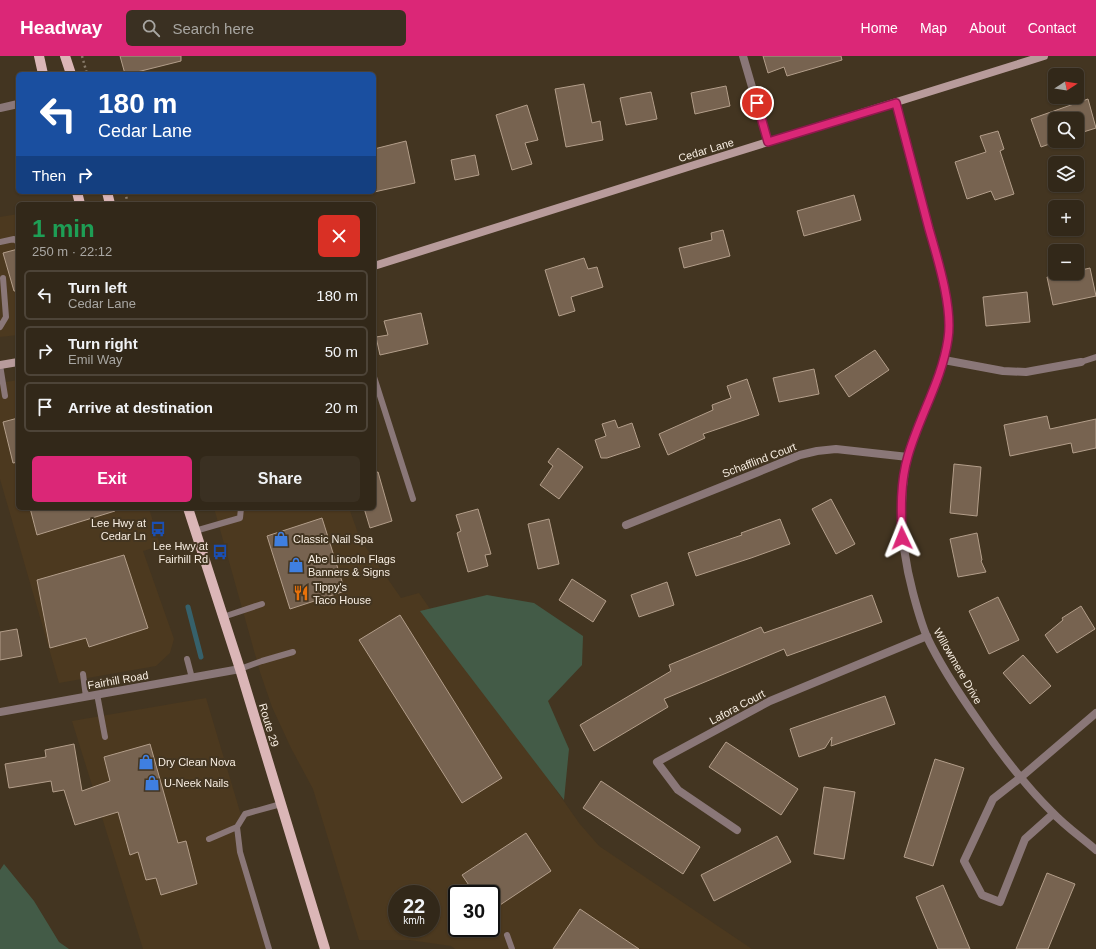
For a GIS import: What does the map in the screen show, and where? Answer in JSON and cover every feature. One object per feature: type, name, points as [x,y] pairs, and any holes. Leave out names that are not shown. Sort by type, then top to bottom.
[{"type":"main road","points":[[39,56],[42,72]]},
{"type":"main road","points":[[66,56],[70,72]]},
{"type":"main road","name":"Cedar Lane","points":[[376,265],[1044,56]]},
{"type":"main road","points":[[0,365],[16,362]]},
{"type":"main road","name":"Route 29","points":[[189,510],[240,669],[325,949]]},
{"type":"street","points":[[743,56],[768,142]]},
{"type":"street","name":"Willowmere Drive","points":[[896,103],[938,262],[948,304],[949,322],[949,338],[944,360],[908,457],[905,470],[901,506],[902,538],[906,567],[916,605],[927,636],[956,690],[998,750],[1020,778],[1053,814],[1096,850]]},
{"type":"street","points":[[0,108],[16,104]]},
{"type":"street","points":[[944,360],[1003,371],[1026,372],[1081,362]]},
{"type":"street","name":"Schafflind Court","points":[[626,525],[800,455],[817,451],[836,450],[908,457]]},
{"type":"street","name":"Lafora Court","points":[[737,830],[678,790],[657,762],[770,701],[927,636]]},
{"type":"street","name":"Fairhill Road","points":[[0,712],[240,669]]},
{"type":"street","points":[[1053,814],[1025,838],[1000,902],[982,895],[964,861],[993,799],[1096,713]]},
{"type":"lane","points":[[0,242],[14,239],[16,240]]},
{"type":"lane","points":[[0,327],[6,317],[3,278]]},
{"type":"lane","points":[[1081,362],[1096,357]]},
{"type":"lane","points":[[0,365],[6,396]]},
{"type":"lane","points":[[376,382],[413,500]]},
{"type":"lane","points":[[195,531],[240,518],[241,510]]},
{"type":"lane","points":[[223,617],[262,604]]},
{"type":"lane","points":[[240,669],[293,652]]},
{"type":"lane","points":[[187,659],[192,678]]},
{"type":"lane","points":[[83,674],[86,697]]},
{"type":"lane","points":[[97,694],[105,737]]},
{"type":"lane","points":[[209,839],[237,827],[245,814],[281,804]]},
{"type":"lane","points":[[237,827],[240,852],[269,949]]},
{"type":"lane","points":[[507,935],[512,949]]},
{"type":"path","points":[[82,56],[86,72]]},
{"type":"shaded area","points":[[16,214],[16,335],[0,337],[0,217]]},
{"type":"shaded area","points":[[16,380],[16,510],[150,510],[160,546],[143,551],[174,639],[170,653],[156,666],[59,683],[0,479],[0,383]]},
{"type":"shaded area","points":[[215,510],[350,510],[360,539],[401,598],[419,593],[579,823],[599,846],[752,949],[455,949],[451,946],[409,940],[359,940],[313,789],[291,748],[272,707],[260,672]]},
{"type":"shaded area","points":[[206,698],[243,822],[232,826],[270,949],[143,949],[72,721]]},
{"type":"green space","points":[[487,595],[534,603],[583,636],[582,665],[548,701],[569,749],[564,800],[420,611]]},
{"type":"green space","points":[[4,864],[34,901],[59,942],[69,949],[0,949],[0,870]]},
{"type":"building","points":[[120,56],[181,56],[181,61],[137,72],[124,72]]},
{"type":"building","points":[[763,56],[841,56],[842,60],[787,76],[784,67],[768,73]]},
{"type":"building","points":[[584,84],[592,123],[600,121],[603,140],[566,147],[555,89]]},
{"type":"building","points":[[726,86],[730,106],[695,114],[691,93]]},
{"type":"building","points":[[651,92],[657,119],[626,125],[620,98]]},
{"type":"building","points":[[1088,99],[1096,128],[1084,132],[1084,112],[1051,112],[1074,104],[1084,104],[1084,100]]},
{"type":"building","points":[[527,105],[538,140],[525,143],[532,164],[512,170],[496,115]]},
{"type":"building","points":[[1048,113],[1048,145],[1041,147],[1031,119]]},
{"type":"building","points":[[998,131],[1004,149],[1000,151],[1014,194],[995,200],[991,191],[967,199],[955,162],[986,152],[980,136]]},
{"type":"building","points":[[406,141],[415,183],[376,192],[376,148]]},
{"type":"building","points":[[475,155],[479,175],[455,180],[451,160]]},
{"type":"building","points":[[854,195],[861,220],[804,236],[797,211]]},
{"type":"building","points":[[723,230],[730,256],[684,268],[679,248],[712,240],[711,233]]},
{"type":"building","points":[[16,250],[16,291],[14,291],[3,253]]},
{"type":"building","points":[[584,258],[588,269],[597,267],[603,287],[571,297],[575,311],[559,316],[545,270]]},
{"type":"building","points":[[1090,268],[1096,296],[1053,305],[1047,277],[1048,280],[1084,280],[1084,269]]},
{"type":"building","points":[[1027,292],[1030,322],[986,326],[983,297]]},
{"type":"building","points":[[421,313],[428,344],[380,355],[376,337],[388,335],[384,321]]},
{"type":"building","points":[[875,350],[889,370],[849,397],[835,376]]},
{"type":"building","points":[[814,369],[819,394],[779,402],[773,378]]},
{"type":"building","points":[[747,379],[759,415],[703,434],[705,438],[668,455],[659,434],[713,410],[712,405],[731,398],[727,386]]},
{"type":"building","points":[[1047,416],[1050,429],[1096,419],[1096,448],[1073,453],[1071,443],[1010,456],[1004,425]]},
{"type":"building","points":[[16,419],[16,462],[13,463],[3,422]]},
{"type":"building","points":[[615,420],[618,428],[632,423],[640,447],[607,458],[601,458],[595,440],[606,436],[602,424]]},
{"type":"building","points":[[558,448],[583,467],[559,499],[540,485],[553,466],[548,462]]},
{"type":"building","points":[[954,464],[981,467],[977,516],[950,513]]},
{"type":"building","points":[[376,472],[378,472],[392,521],[370,528],[365,510],[376,510]]},
{"type":"building","points":[[831,499],[855,544],[836,554],[812,509]]},
{"type":"building","points":[[478,509],[491,554],[485,555],[488,566],[468,572],[457,533],[461,531],[456,515]]},
{"type":"building","points":[[31,510],[115,511],[37,535]]},
{"type":"building","points":[[322,518],[345,591],[290,609],[267,536]]},
{"type":"building","points":[[549,519],[559,564],[538,569],[528,524]]},
{"type":"building","points":[[780,519],[790,544],[696,576],[688,553],[742,535],[741,533]]},
{"type":"building","points":[[977,533],[981,561],[986,572],[958,577],[950,539]]},
{"type":"building","points":[[124,555],[148,628],[89,647],[86,638],[50,648],[37,580]]},
{"type":"building","points":[[572,579],[606,601],[593,622],[559,600]]},
{"type":"building","points":[[667,582],[674,605],[639,617],[631,595]]},
{"type":"building","points":[[872,595],[882,622],[787,656],[784,649],[664,699],[668,707],[594,751],[580,725],[671,671],[669,665],[761,627],[764,633]]},
{"type":"building","points":[[998,597],[1019,640],[989,654],[969,611]]},
{"type":"building","points":[[1081,606],[1095,629],[1057,653],[1045,635],[1063,620],[1062,618]]},
{"type":"building","points":[[400,615],[502,778],[462,803],[359,640]]},
{"type":"building","points":[[17,629],[22,656],[0,660],[0,632]]},
{"type":"building","points":[[1023,655],[1051,686],[1030,704],[1003,673]]},
{"type":"building","points":[[885,696],[895,724],[831,746],[832,737],[825,748],[799,757],[790,729]]},
{"type":"building","points":[[726,742],[798,789],[781,815],[709,767]]},
{"type":"building","points":[[74,744],[82,791],[110,781],[104,757],[150,744],[178,843],[186,841],[197,884],[161,895],[156,878],[146,880],[138,852],[130,855],[118,812],[75,825],[64,790],[53,792],[51,781],[9,788],[5,764],[46,757],[45,750]]},
{"type":"building","points":[[935,759],[964,768],[933,866],[904,857]]},
{"type":"building","points":[[601,781],[700,847],[683,874],[583,808]]},
{"type":"building","points":[[824,787],[855,792],[844,859],[814,854]]},
{"type":"building","points":[[526,833],[551,871],[500,905],[500,885],[469,885],[462,875]]},
{"type":"building","points":[[777,836],[791,862],[714,901],[701,875]]},
{"type":"building","points":[[1047,873],[1075,884],[1048,949],[1016,949]]},
{"type":"building","points":[[943,885],[970,949],[938,949],[916,897]]},
{"type":"building","points":[[580,909],[639,949],[553,949]]},
{"type":"waterway","points":[[188,607],[201,657]]},
{"type":"place","name":"Lee Hwy at Cedar Ln","points":[[158,529]]},
{"type":"place","name":"Classic Nail Spa","points":[[281,539]]},
{"type":"place","name":"Lee Hwy at Fairhill Rd","points":[[220,552]]},
{"type":"place","name":"Abe Lincoln Flags Banners & Signs","points":[[296,565]]},
{"type":"place","name":"Tippy's Taco House","points":[[301,593]]},
{"type":"place","name":"Dry Clean Nova","points":[[146,762]]},
{"type":"place","name":"U-Neek Nails","points":[[152,783]]},
{"type":"route","points":[[757,103],[768,142],[896,103],[938,262],[948,304],[949,322],[949,338],[944,360],[913,440],[905,470],[901,506],[902,538]]}]
